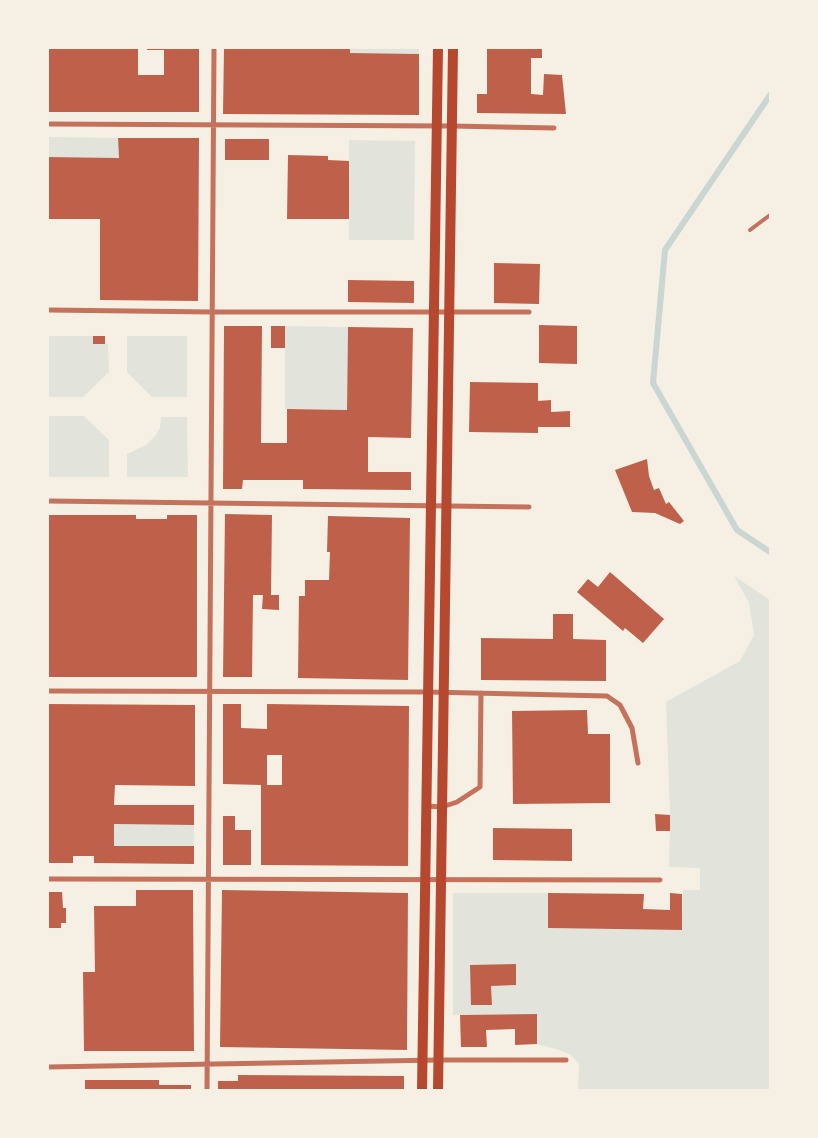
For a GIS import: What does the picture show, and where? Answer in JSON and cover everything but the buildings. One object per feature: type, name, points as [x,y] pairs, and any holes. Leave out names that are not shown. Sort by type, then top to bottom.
[{"type":"main road","points":[[422,1090],[438,48]]},
{"type":"main road","points":[[438,1090],[453,48]]},
{"type":"street","points":[[207,1090],[214,48]]},
{"type":"street","points":[[48,124],[554,128]]},
{"type":"street","points":[[48,310],[529,312]]},
{"type":"street","points":[[48,501],[529,507]]},
{"type":"street","points":[[48,691],[428,692],[607,696],[620,705],[632,728],[638,763]]},
{"type":"street","points":[[426,806],[442,807],[457,802],[480,787],[481,694]]},
{"type":"street","points":[[48,879],[660,880]]},
{"type":"street","points":[[48,1067],[422,1060],[566,1060]]},
{"type":"lane","points":[[750,230],[770,215]]},
{"type":"shaded area","points":[[350,48],[419,48],[419,54],[350,53]]},
{"type":"shaded area","points":[[48,137],[118,138],[119,158],[48,157]]},
{"type":"shaded area","points":[[349,140],[415,141],[414,240],[349,240]]},
{"type":"shaded area","points":[[285,326],[348,327],[347,410],[285,409]]},
{"type":"shaded area","points":[[48,336],[93,336],[93,344],[108,344],[109,372],[83,397],[48,397]]},
{"type":"shaded area","points":[[127,336],[187,336],[187,397],[152,397],[127,372]]},
{"type":"shaded area","points":[[48,416],[84,416],[109,440],[109,477],[48,477]]},
{"type":"shaded area","points":[[161,417],[187,417],[188,477],[127,477],[127,454],[146,445],[156,435],[160,428]]},
{"type":"shaded area","points":[[734,576],[770,600],[770,1090],[578,1090],[579,1064],[571,1055],[537,1044],[536,1014],[453,1015],[453,893],[548,893],[548,928],[682,930],[683,890],[700,890],[700,868],[669,867],[670,815],[666,702],[740,661],[754,635],[749,603]]},
{"type":"shaded area","points":[[114,824],[194,825],[194,846],[114,846]]},
{"type":"waterway","points":[[770,95],[665,250],[653,383],[737,530],[770,552]]}]
